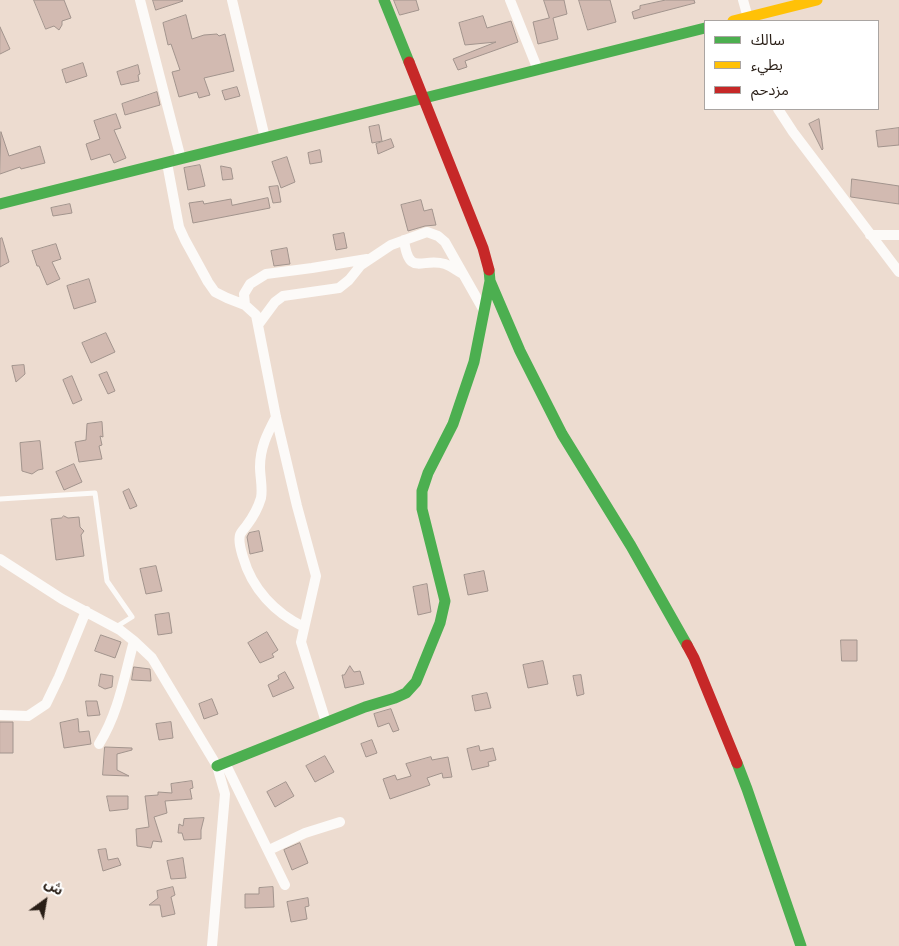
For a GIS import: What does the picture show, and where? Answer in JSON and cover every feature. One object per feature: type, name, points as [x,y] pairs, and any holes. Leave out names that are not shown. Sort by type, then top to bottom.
[{"type":"street","points":[[140,0],[181,159]]},
{"type":"street","points":[[232,0],[265,138]]},
{"type":"street","points":[[221,765],[411,690],[418,680],[440,625],[445,602],[422,509],[422,491],[428,473],[453,424],[474,362],[490,281],[489,268],[483,248],[384,0]]},
{"type":"street","points":[[510,0],[538,70]]},
{"type":"street","points":[[743,0],[748,18]]},
{"type":"street","points":[[738,20],[813,1]]},
{"type":"street","points":[[0,204],[704,28]]},
{"type":"street","points":[[779,110],[793,132],[899,272]]},
{"type":"street","points":[[167,163],[179,226],[215,292],[245,305],[256,315],[276,417],[316,576],[301,642],[326,722]]},
{"type":"street","points":[[258,325],[275,302],[283,296],[339,288],[349,280],[361,265],[391,245],[427,232],[438,236],[445,242],[483,309]]},
{"type":"street","points":[[870,234],[899,235]]},
{"type":"street","points":[[404,240],[405,250],[411,262],[416,264],[444,264],[463,274]]},
{"type":"street","points":[[245,305],[244,294],[250,284],[266,274],[371,258]]},
{"type":"street","points":[[490,281],[520,351],[562,434],[631,546],[694,658],[748,789],[801,946]]},
{"type":"street","points":[[276,417],[265,437],[261,454],[261,496],[258,506],[240,534],[240,546],[253,582],[259,590],[288,620],[304,627]]},
{"type":"street","points":[[0,559],[115,628],[134,641],[152,658],[221,765],[269,850],[286,885]]},
{"type":"street","points":[[0,714],[28,716],[46,704],[86,612]]},
{"type":"street","points":[[99,744],[107,732],[118,705],[134,641]]},
{"type":"street","points":[[212,946],[225,794],[221,765]]},
{"type":"street","points":[[269,850],[305,833],[340,822]]},
{"type":"lane","points":[[0,499],[95,493],[107,581],[132,617],[115,628]]},
{"type":"building","points":[[34,0],[64,0],[71,18],[62,21],[59,30],[54,26],[46,29]]},
{"type":"building","points":[[153,0],[182,0],[183,1],[156,10]]},
{"type":"building","points":[[394,0],[416,0],[419,10],[400,15]]},
{"type":"building","points":[[544,0],[564,0],[567,14],[553,18],[558,39],[538,44],[533,22],[549,18]]},
{"type":"building","points":[[579,0],[610,0],[616,22],[588,30]]},
{"type":"building","points":[[666,0],[694,0],[695,3],[634,19],[632,12],[640,9],[640,6]]},
{"type":"building","points":[[186,15],[192,39],[204,35],[217,34],[219,36],[225,34],[234,71],[204,78],[210,95],[199,98],[197,92],[179,97],[172,72],[180,70],[171,44],[168,45],[163,23]]},
{"type":"building","points":[[483,16],[487,28],[511,21],[518,42],[465,61],[467,67],[458,70],[453,59],[496,42],[465,45],[459,23]]},
{"type":"building","points":[[0,27],[10,49],[0,54]]},
{"type":"building","points":[[83,63],[87,76],[66,83],[62,70]]},
{"type":"building","points":[[138,65],[139,81],[121,85],[117,72]]},
{"type":"building","points":[[237,87],[240,96],[225,100],[222,91]]},
{"type":"building","points":[[157,92],[160,105],[125,115],[122,104]]},
{"type":"building","points":[[116,114],[121,128],[114,130],[126,158],[114,163],[110,154],[91,160],[86,144],[100,139],[94,121]]},
{"type":"building","points":[[819,119],[823,149],[822,150],[809,124]]},
{"type":"building","points":[[379,125],[382,141],[372,143],[369,127]]},
{"type":"building","points":[[899,128],[899,145],[878,147],[876,131]]},
{"type":"building","points":[[1,132],[9,156],[40,146],[45,163],[21,169],[20,167],[0,174]]},
{"type":"building","points":[[391,139],[394,147],[378,154],[376,144]]},
{"type":"building","points":[[320,150],[322,162],[310,164],[308,153]]},
{"type":"building","points":[[287,157],[295,182],[281,188],[272,162]]},
{"type":"building","points":[[200,165],[205,186],[188,190],[184,168]]},
{"type":"building","points":[[221,166],[231,168],[233,179],[223,180]]},
{"type":"building","points":[[852,179],[899,186],[899,204],[851,197]]},
{"type":"building","points":[[278,186],[281,202],[273,203],[269,187]]},
{"type":"building","points":[[268,198],[270,208],[193,223],[189,203],[203,201],[204,204],[231,199],[232,205]]},
{"type":"building","points":[[421,200],[424,211],[432,209],[436,225],[408,231],[401,205]]},
{"type":"building","points":[[70,204],[72,213],[53,216],[51,208]]},
{"type":"building","points":[[344,233],[347,248],[336,250],[333,235]]},
{"type":"building","points":[[2,238],[9,262],[0,267],[0,239]]},
{"type":"building","points":[[56,244],[61,259],[52,262],[60,279],[47,285],[32,251]]},
{"type":"building","points":[[287,248],[290,264],[274,266],[271,251]]},
{"type":"building","points":[[89,279],[96,302],[74,309],[67,286]]},
{"type":"building","points":[[106,333],[115,352],[91,363],[82,343]]},
{"type":"building","points":[[24,365],[25,374],[16,382],[12,366]]},
{"type":"building","points":[[107,372],[115,391],[108,394],[99,375]]},
{"type":"building","points":[[72,376],[82,400],[73,404],[63,380]]},
{"type":"building","points":[[102,422],[103,437],[100,436],[102,445],[99,446],[102,459],[79,462],[75,442],[86,440],[87,424]]},
{"type":"building","points":[[40,441],[43,469],[32,474],[22,471],[20,443]]},
{"type":"building","points":[[74,464],[82,482],[64,490],[56,472]]},
{"type":"building","points":[[129,489],[137,506],[130,509],[123,492]]},
{"type":"building","points":[[64,516],[68,518],[79,517],[80,527],[84,531],[81,535],[84,556],[56,560],[51,519]]},
{"type":"building","points":[[259,531],[263,551],[250,554],[247,537],[249,533]]},
{"type":"building","points":[[156,566],[162,591],[146,594],[140,569]]},
{"type":"building","points":[[484,571],[488,591],[468,595],[464,575]]},
{"type":"building","points":[[427,584],[431,612],[418,615],[413,587]]},
{"type":"building","points":[[169,613],[172,633],[158,635],[155,615]]},
{"type":"building","points":[[267,632],[278,650],[272,654],[274,657],[260,663],[248,643]]},
{"type":"building","points":[[101,635],[121,642],[115,658],[95,651]]},
{"type":"building","points":[[841,640],[857,640],[857,661],[842,661]]},
{"type":"building","points":[[543,661],[548,684],[528,688],[523,665]]},
{"type":"building","points":[[350,666],[354,672],[360,671],[364,684],[345,688],[342,675]]},
{"type":"building","points":[[134,667],[150,669],[151,681],[132,680]]},
{"type":"building","points":[[285,672],[294,688],[273,697],[268,685],[279,679],[278,676]]},
{"type":"building","points":[[101,674],[113,676],[112,687],[105,689],[99,686]]},
{"type":"building","points":[[581,675],[584,694],[577,696],[573,676]]},
{"type":"building","points":[[487,693],[491,708],[475,711],[472,696]]},
{"type":"building","points":[[212,699],[218,714],[204,719],[199,704]]},
{"type":"building","points":[[86,701],[97,701],[100,715],[88,716]]},
{"type":"building","points":[[391,709],[399,730],[393,732],[389,723],[378,727],[374,714]]},
{"type":"building","points":[[78,719],[79,732],[89,731],[91,744],[64,748],[60,723]]},
{"type":"building","points":[[0,722],[13,722],[13,753],[0,753]]},
{"type":"building","points":[[171,722],[173,738],[159,740],[156,724]]},
{"type":"building","points":[[372,740],[377,753],[366,757],[361,744]]},
{"type":"building","points":[[479,746],[480,751],[493,748],[496,760],[488,762],[489,766],[472,770],[467,749]]},
{"type":"building","points":[[105,747],[132,748],[132,750],[117,754],[117,770],[129,776],[103,775]]},
{"type":"building","points":[[325,756],[334,772],[315,782],[306,766]]},
{"type":"building","points":[[431,757],[432,760],[448,757],[452,777],[443,778],[442,773],[427,778],[430,785],[390,799],[383,779],[395,775],[397,780],[411,776],[406,764]]},
{"type":"building","points":[[192,781],[193,788],[190,789],[192,799],[165,801],[167,813],[154,817],[162,842],[153,841],[151,848],[137,846],[136,829],[149,827],[145,796],[158,795],[158,792],[172,793],[171,784]]},
{"type":"building","points":[[286,782],[294,796],[275,807],[267,792]]},
{"type":"building","points":[[107,796],[128,796],[128,809],[110,811]]},
{"type":"building","points":[[204,818],[201,839],[184,840],[182,833],[178,833],[179,824],[183,826],[184,819]]},
{"type":"building","points":[[300,843],[308,863],[292,870],[284,850]]},
{"type":"building","points":[[106,849],[108,860],[118,858],[121,865],[103,871],[98,850]]},
{"type":"building","points":[[183,858],[186,878],[171,879],[167,861]]},
{"type":"building","points":[[173,887],[175,895],[171,897],[175,914],[162,917],[160,905],[149,905],[158,898],[157,891]]},
{"type":"building","points":[[273,887],[274,907],[245,908],[245,894],[259,894],[259,888]]},
{"type":"building","points":[[308,898],[309,906],[305,907],[307,919],[291,922],[287,902]]},
{"type":"traffic: fast","points":[[384,0],[409,62]]},
{"type":"traffic: fast","points":[[0,204],[704,28]]},
{"type":"traffic: fast","points":[[217,766],[365,707],[395,698],[406,693],[416,682],[440,623],[445,601],[422,509],[422,491],[428,473],[453,424],[474,362],[490,281],[489,270]]},
{"type":"traffic: fast","points":[[490,281],[520,351],[562,434],[631,546],[687,645]]},
{"type":"traffic: fast","points":[[737,763],[801,946]]},
{"type":"traffic: slow","points":[[737,20],[817,0]]},
{"type":"traffic: jam","points":[[409,62],[483,248],[489,270]]},
{"type":"traffic: jam","points":[[687,645],[737,763]]}]
